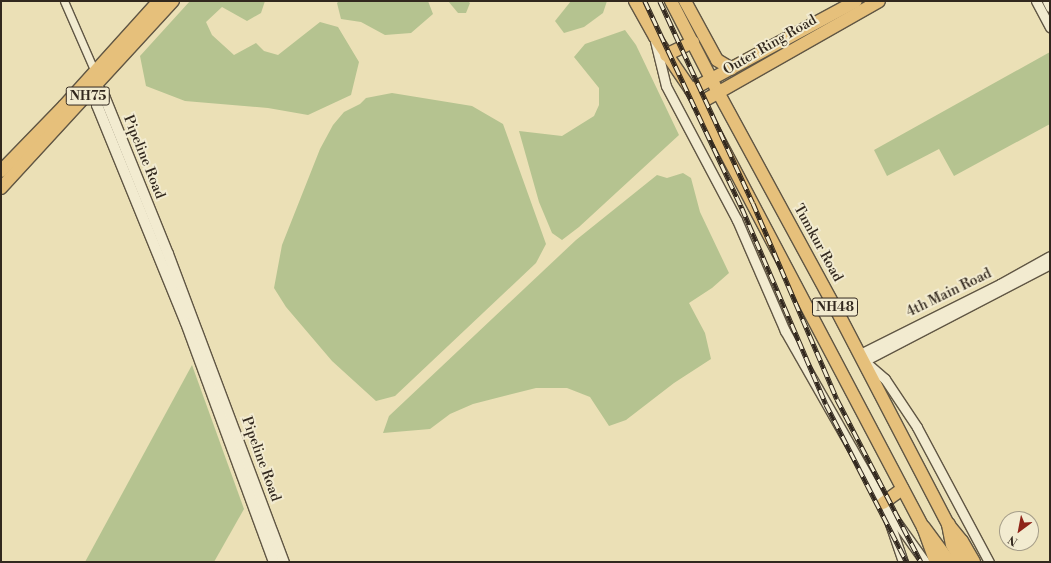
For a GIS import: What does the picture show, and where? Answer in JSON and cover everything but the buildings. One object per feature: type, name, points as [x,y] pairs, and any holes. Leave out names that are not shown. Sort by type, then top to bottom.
[{"type":"highway","name":"NH75","points":[[1,170],[95,72],[159,1]]},
{"type":"highway","name":"NH75","points":[[1,188],[97,86],[172,1]]},
{"type":"highway","name":"NH48","points":[[635,1],[655,37],[691,90],[741,182],[923,527],[936,562]]},
{"type":"highway","name":"Tumkur Road","points":[[671,1],[711,80],[756,159],[862,357],[948,524],[962,541],[974,562]]},
{"type":"highway","points":[[685,1],[717,60],[732,69]]},
{"type":"highway","name":"Outer Ring Road","points":[[691,90],[856,1]]},
{"type":"highway","name":"Outer Ring Road","points":[[698,104],[879,1]]},
{"type":"highway","points":[[666,54],[692,42]]},
{"type":"highway","points":[[883,503],[902,489]]},
{"type":"highway","points":[[948,524],[952,544],[962,562]]},
{"type":"highway","points":[[923,527],[949,562]]},
{"type":"main road","name":"Pipeline Road","points":[[97,86],[96,105],[113,131],[171,262],[284,562]]},
{"type":"main road","name":"Pipeline Road","points":[[113,131],[218,408],[274,562]]},
{"type":"street","points":[[64,1],[95,72]]},
{"type":"street","points":[[1036,1],[1050,27]]},
{"type":"street","points":[[1047,1],[1050,7]]},
{"type":"street","points":[[655,37],[666,86],[734,213],[786,331],[883,503],[925,562]]},
{"type":"street","name":"4th Main Road","points":[[862,357],[1050,256]]},
{"type":"street","points":[[989,562],[917,427],[885,378],[862,357],[1050,264]]},
{"type":"street","points":[[883,503],[903,562]]},
{"type":"green space","points":[[190,1],[265,1],[261,13],[247,21],[222,7],[206,22],[212,35],[234,55],[256,43],[264,51],[278,55],[320,22],[338,27],[359,62],[351,95],[308,115],[268,108],[185,101],[146,86],[140,56]]},
{"type":"green space","points":[[339,1],[428,1],[433,14],[411,33],[385,35],[361,22],[341,19],[337,3]]},
{"type":"green space","points":[[448,1],[468,1],[470,3],[466,13],[458,13]]},
{"type":"green space","points":[[571,1],[607,1],[603,13],[584,27],[564,33],[555,21]]},
{"type":"green space","points":[[625,30],[636,45],[679,135],[579,227],[562,240],[552,233],[539,202],[519,131],[562,136],[594,116],[599,105],[599,88],[574,57],[585,44]]},
{"type":"green space","points":[[1050,52],[1050,124],[954,176],[939,149],[887,176],[874,150]]},
{"type":"green space","points":[[392,93],[472,106],[503,124],[546,244],[536,263],[395,396],[376,401],[332,361],[286,307],[274,288],[282,245],[320,149],[333,125],[344,112],[360,104],[366,98]]},
{"type":"green space","points":[[683,173],[691,178],[700,212],[729,273],[712,288],[689,303],[705,333],[711,359],[674,383],[626,420],[609,426],[590,397],[567,388],[536,388],[473,404],[450,414],[430,429],[383,433],[389,416],[576,240],[657,175],[667,178]]},
{"type":"green space","points":[[192,365],[244,509],[214,562],[85,562]]},
{"type":"railway","points":[[645,1],[742,208],[826,404],[907,562]]},
{"type":"railway","points":[[660,1],[753,203],[837,399],[921,562]]}]
